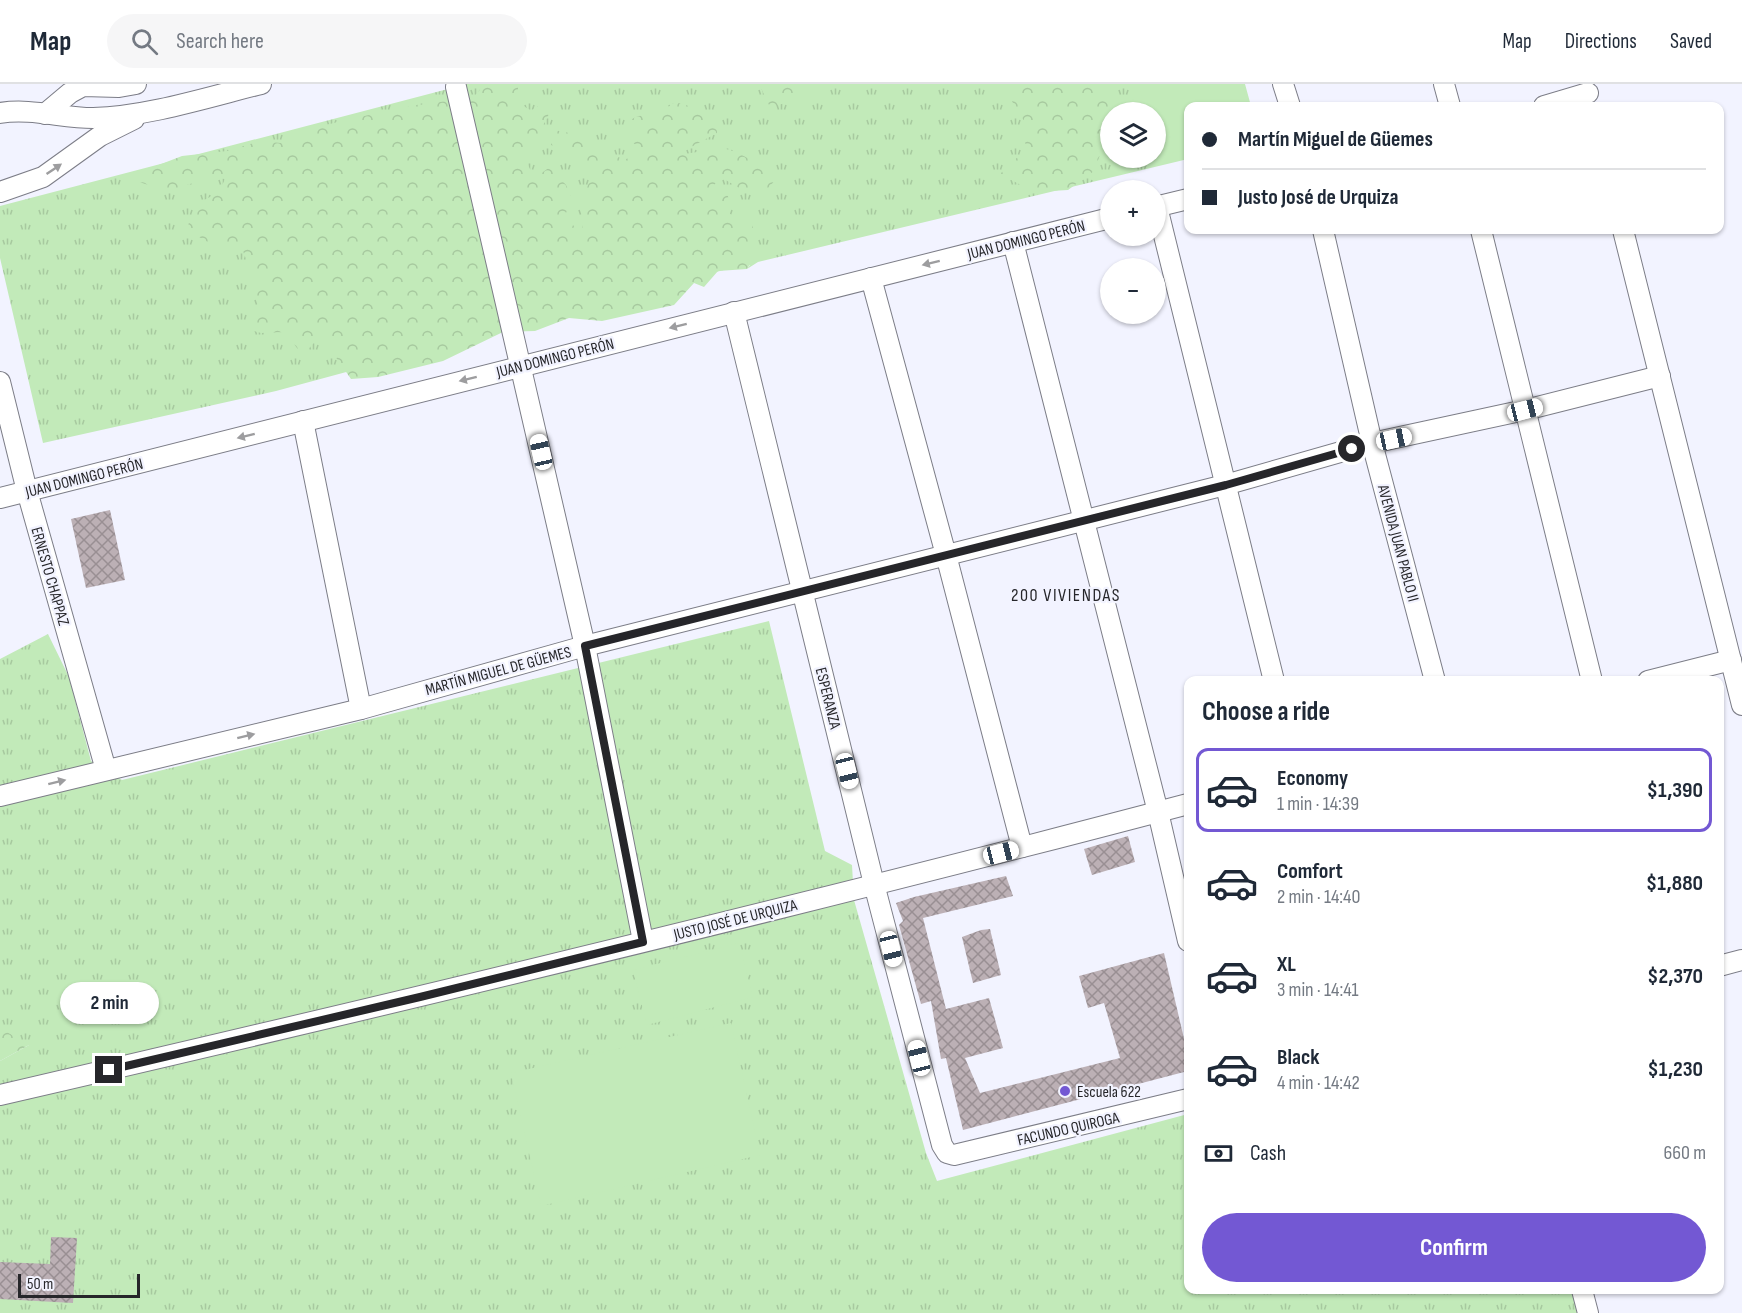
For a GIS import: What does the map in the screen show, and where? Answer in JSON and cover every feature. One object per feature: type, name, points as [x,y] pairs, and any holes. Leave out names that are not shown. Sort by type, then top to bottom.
[{"type":"street","points":[[45,114],[70,93],[83,86],[119,87],[136,84]]},
{"type":"street","points":[[0,113],[15,111],[93,118],[153,111],[261,84]]},
{"type":"street","points":[[1283,84],[1289,102]]},
{"type":"street","points":[[1444,84],[1449,102]]},
{"type":"street","points":[[456,87],[585,646],[643,942]]},
{"type":"street","points":[[1560,102],[1589,95]]},
{"type":"street","points":[[0,192],[43,177],[120,124],[153,111]]},
{"type":"street","points":[[1166,204],[1184,200]]},
{"type":"street","name":"JUAN DOMINGO PERÓN","points":[[0,498],[1100,220]]},
{"type":"street","name":"AVENIDA JUAN PABLO II","points":[[1324,234],[1372,443],[1434,676]]},
{"type":"street","points":[[1482,234],[1591,676]]},
{"type":"street","points":[[1624,234],[1742,705]]},
{"type":"street","points":[[1013,242],[1085,520],[1184,924]]},
{"type":"street","points":[[1166,246],[1273,676]]},
{"type":"street","points":[[871,278],[1022,847]]},
{"type":"street","name":"ESPERANZA","points":[[734,312],[874,884],[942,1145],[947,1153]]},
{"type":"street","name":"MARTÍN MIGUEL DE GÜEMES","points":[[0,796],[361,708],[585,646],[1226,485],[1372,443],[1525,410],[1660,376]]},
{"type":"street","name":"ERNESTO CHAPPAZ","points":[[0,382],[27,491],[106,770]]},
{"type":"street","points":[[303,421],[361,708]]},
{"type":"street","points":[[1668,676],[1731,660]]},
{"type":"street","name":"JUSTO JOSÉ DE URQUIZA","points":[[0,1095],[420,997],[1184,805]]},
{"type":"street","points":[[1724,965],[1742,960]]},
{"type":"street","name":"FACUNDO QUIROGA","points":[[947,1153],[954,1155],[1184,1100]]},
{"type":"street","points":[[1583,1294],[1588,1313]]},
{"type":"green space","points":[[467,84],[1245,84],[1250,102],[1184,102],[1184,160],[1166,164],[1166,102],[1100,102],[1100,168],[1150,168],[758,262],[747,269],[750,265],[731,268],[276,391],[43,443],[0,258],[0,206]]},
{"type":"green space","points":[[488,84],[518,84],[518,102],[531,111],[544,102],[550,112],[535,141],[522,153],[536,177],[550,167],[566,185],[572,198],[564,218],[574,226],[570,240],[583,232],[582,204],[591,179],[571,152],[551,145],[554,130],[580,135],[589,147],[605,147],[624,161],[640,148],[632,142],[628,121],[638,116],[657,115],[675,102],[703,110],[716,120],[717,133],[693,146],[673,152],[684,154],[723,148],[757,163],[776,165],[777,178],[763,194],[739,188],[719,176],[713,188],[728,196],[730,214],[752,224],[756,238],[743,245],[754,258],[747,269],[718,271],[704,287],[694,283],[674,305],[602,321],[569,318],[535,331],[503,332],[443,361],[378,377],[351,379],[335,356],[323,331],[303,356],[285,332],[261,333],[251,330],[258,309],[254,283],[243,251],[214,246],[186,229],[199,203],[219,192],[225,179],[213,177],[167,191],[139,182],[143,171],[182,156],[227,151],[260,141],[291,144],[311,129],[412,106],[474,97],[482,87]]},
{"type":"green space","points":[[759,84],[816,84],[805,98],[770,107]]},
{"type":"green space","points":[[999,84],[1107,84],[1111,102],[1100,102],[1100,155],[1094,171],[1068,190],[1034,192],[1000,174],[1025,150],[1026,124]]},
{"type":"green space","points":[[1139,84],[1242,84],[1247,102],[1184,102],[1184,150],[1166,155],[1166,102],[1144,102]]},
{"type":"green space","points":[[769,621],[825,851],[852,865],[854,900],[926,1153],[937,1181],[1184,1115],[1184,1294],[1574,1294],[1579,1313],[0,1313],[0,1061],[29,1045],[0,1050],[0,659],[48,634],[69,677],[91,761],[122,780]]},
{"type":"green space","points":[[739,943],[753,997],[647,1025],[633,970]]},
{"type":"green space","points":[[731,1023],[760,1155],[541,1206],[511,1073]]},
{"type":"green space","points":[[0,1028],[29,1045],[0,1061]]},
{"type":"building","points":[[110,510],[125,580],[86,588],[71,519]]},
{"type":"building","points":[[1128,836],[1135,862],[1092,875],[1084,849]]},
{"type":"building","points":[[1006,876],[1013,896],[923,918],[946,1009],[989,998],[1003,1048],[965,1058],[980,1093],[1120,1058],[1104,1003],[1088,1008],[1079,976],[1164,953],[1184,1039],[1184,1072],[963,1130],[946,1058],[941,1059],[931,1001],[921,1004],[899,925],[903,921],[896,903]]},
{"type":"building","points":[[990,929],[1001,975],[973,983],[962,937]]},
{"type":"building","points":[[51,1237],[77,1238],[73,1303],[0,1299],[0,1262],[50,1264]]},
{"type":"place","name":"Escuela 622","points":[[1065,1091]]},
{"type":"district","name":"200 VIVIENDAS","points":[[1066,595]]},
{"type":"route","points":[[109,1070],[643,942],[585,646],[1226,485],[1352,449]]}]
